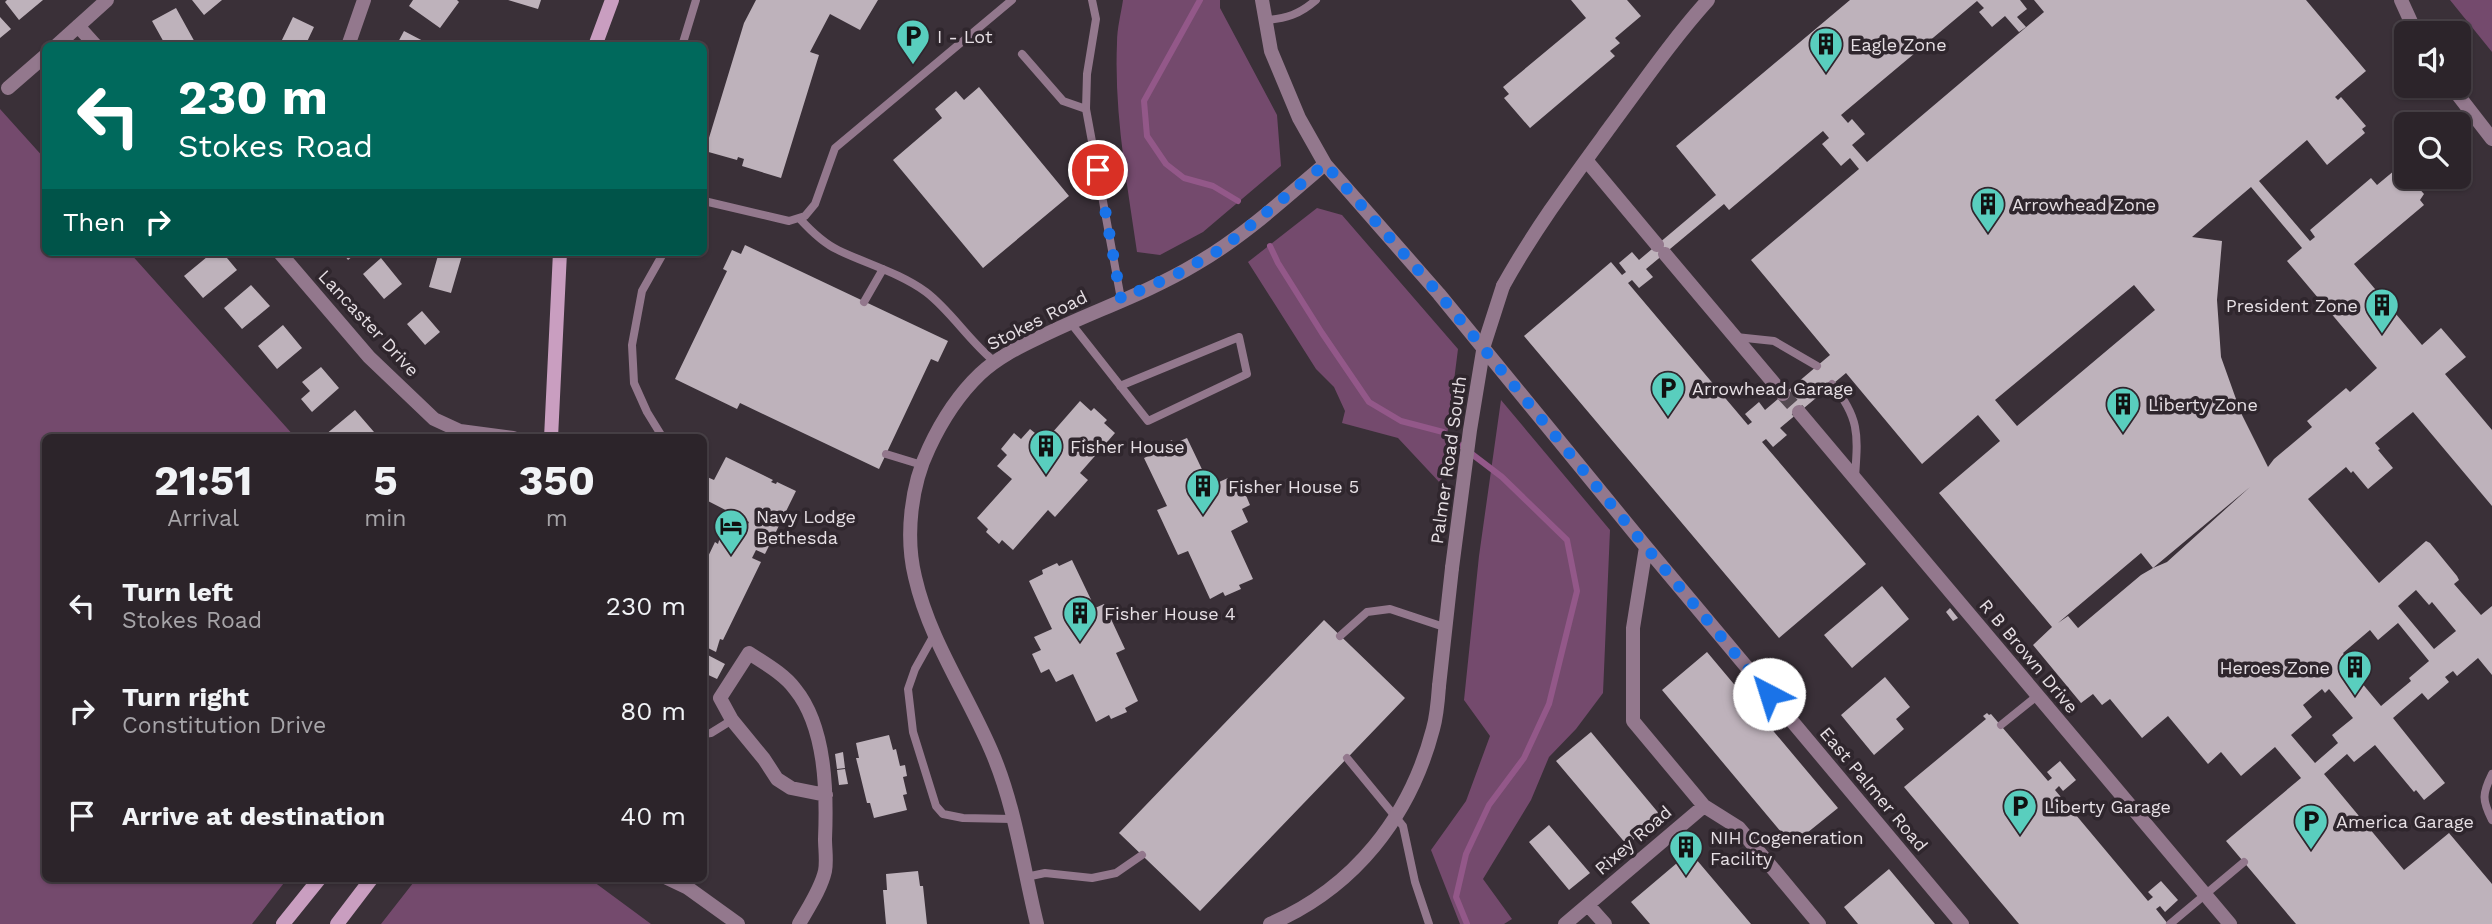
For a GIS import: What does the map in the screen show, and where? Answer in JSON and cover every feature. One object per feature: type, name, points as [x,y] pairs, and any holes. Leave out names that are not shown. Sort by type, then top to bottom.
[{"type":"main road","points":[[596,42],[612,0]]},
{"type":"main road","points":[[551,434],[559,256]]},
{"type":"main road","points":[[283,924],[317,882]]},
{"type":"main road","points":[[337,924],[369,882]]},
{"type":"street","points":[[60,42],[107,0]]},
{"type":"street","points":[[349,42],[364,0]]},
{"type":"street","name":"East Palmer Road","points":[[1262,0],[1270,51],[1286,91],[1325,164],[1439,294],[1646,547],[1962,924]]},
{"type":"street","name":"Palmer Road South","points":[[1270,924],[1294,914],[1335,886],[1359,865],[1407,800],[1419,775],[1434,727],[1469,430],[1484,345],[1503,286],[1525,246],[1586,160],[1680,31],[1708,0]]},
{"type":"street","points":[[2401,0],[2411,21]]},
{"type":"street","points":[[78,26],[92,42]]},
{"type":"street","points":[[8,88],[42,58]]},
{"type":"street","points":[[2460,98],[2492,139]]},
{"type":"street","points":[[1586,160],[1783,394]]},
{"type":"street","name":"Stokes Road","points":[[1037,924],[1007,795],[992,752],[927,620],[912,562],[911,525],[922,464],[940,424],[957,399],[995,362],[1070,322],[1175,275],[1223,248],[1325,164]]},
{"type":"street","name":"Lancaster Drive","points":[[282,256],[369,357],[434,419],[460,431],[483,434]]},
{"type":"street","name":"R B Brown Drive","points":[[1799,412],[2230,924]]},
{"type":"street","points":[[1646,547],[1633,628],[1633,721],[1704,806],[1739,828],[1818,924]]},
{"type":"street","points":[[799,924],[825,871],[826,795],[815,727],[795,687],[749,653],[720,698],[732,720],[777,779],[791,788],[826,795]]},
{"type":"street","name":"Rixey Road","points":[[1565,924],[1704,806]]},
{"type":"street","points":[[685,883],[738,924]]},
{"type":"street","points":[[1588,905],[1605,924]]},
{"type":"lane","points":[[683,42],[696,0]]},
{"type":"lane","points":[[707,202],[781,220],[800,219],[811,211],[815,204],[835,148],[1012,0]]},
{"type":"lane","points":[[1093,0],[1096,19],[1087,74],[1086,109],[1121,299]]},
{"type":"lane","points":[[1265,20],[1285,19],[1316,0]]},
{"type":"lane","points":[[1022,54],[1063,102],[1086,109]]},
{"type":"lane","points":[[800,219],[818,237],[837,250],[883,269],[926,292],[978,348],[995,362]]},
{"type":"lane","points":[[660,434],[646,412],[634,383],[632,345],[642,291],[662,256]]},
{"type":"lane","points":[[864,302],[883,269]]},
{"type":"lane","points":[[1070,322],[1120,386],[1148,421],[1247,374],[1239,337],[1120,386]]},
{"type":"lane","points":[[1734,337],[1774,341],[1817,366]]},
{"type":"lane","points":[[1832,384],[1849,405],[1858,437],[1855,480]]},
{"type":"lane","points":[[886,454],[922,464]]},
{"type":"lane","points":[[1340,636],[1367,612],[1390,610],[1447,628]]},
{"type":"lane","points":[[934,635],[915,669],[908,690],[913,732],[936,806],[943,814],[963,818],[1012,819]]},
{"type":"lane","points":[[2001,725],[2037,696]]},
{"type":"lane","points":[[707,734],[732,720]]},
{"type":"lane","points":[[1347,758],[1403,826],[1415,882],[1429,924]]},
{"type":"lane","points":[[2492,774],[2485,788],[2484,804],[2492,820]]},
{"type":"lane","points":[[1026,877],[1045,873],[1092,878],[1116,873],[1142,855]]},
{"type":"lane","points":[[2170,924],[2244,862]]},
{"type":"shaded area","points":[[1123,0],[1220,0],[1220,8],[1277,115],[1281,166],[1203,232],[1160,255],[1137,252],[1129,200],[1117,95],[1118,32]]},
{"type":"shaded area","points":[[2450,0],[2492,0],[2492,52],[2471,26],[2471,21],[2467,21]]},
{"type":"shaded area","points":[[0,109],[42,156],[42,256],[133,256],[292,434],[42,434],[42,882],[285,882],[252,924],[0,924]]},
{"type":"shaded area","points":[[1317,208],[1342,215],[1458,349],[1441,484],[1398,438],[1342,423],[1345,411],[1334,387],[1316,369],[1248,262]]},
{"type":"shaded area","points":[[1501,400],[1610,530],[1603,693],[1576,729],[1549,757],[1531,800],[1483,879],[1512,919],[1504,924],[1460,924],[1431,850],[1466,801],[1490,736],[1464,700],[1479,556]]},
{"type":"shaded area","points":[[414,882],[594,882],[651,924],[381,924]]},
{"type":"building","points":[[43,0],[19,20],[5,2]]},
{"type":"building","points":[[192,0],[222,0],[204,15]]},
{"type":"building","points":[[413,0],[459,2],[440,28],[409,6]]},
{"type":"building","points":[[508,0],[541,0],[538,9]]},
{"type":"building","points":[[756,0],[878,0],[860,30],[830,14],[810,52],[819,55],[781,178],[742,166],[744,159],[738,157],[737,160],[707,152],[744,23]]},
{"type":"building","points":[[1571,0],[1627,0],[1641,16],[1615,38],[1620,43],[1610,51],[1615,56],[1530,128],[1504,98],[1509,94],[1503,87],[1586,18]]},
{"type":"building","points":[[1850,0],[2020,0],[2027,9],[2017,17],[2026,27],[2019,32],[2005,16],[1992,27],[1979,12],[1984,8],[1977,1],[1841,115],[1848,123],[1852,119],[1865,134],[1852,145],[1867,162],[2044,12],[2034,0],[2306,0],[2366,71],[2335,97],[2338,100],[2341,97],[2366,126],[2362,129],[2365,133],[2327,165],[2307,140],[2259,181],[2310,241],[2315,237],[2310,230],[2371,178],[2377,185],[2394,171],[2394,189],[2420,189],[2424,194],[2420,200],[2424,205],[2354,264],[2422,345],[2441,328],[2466,357],[2445,374],[2492,430],[2492,506],[2413,412],[2375,443],[2393,468],[2368,489],[2353,471],[2351,473],[2346,467],[2308,499],[2379,583],[2426,541],[2457,576],[2459,580],[2454,584],[2481,615],[2492,606],[2492,675],[2478,658],[2457,676],[2453,671],[2445,677],[2449,682],[2428,700],[2422,693],[2393,718],[2445,783],[2424,800],[2416,790],[2414,792],[2375,745],[2354,762],[2347,754],[2324,774],[2404,870],[2449,833],[2492,884],[2492,924],[2296,924],[2226,841],[2301,778],[2275,747],[2241,776],[2221,752],[2208,764],[2168,716],[2142,738],[2110,699],[2102,705],[2093,694],[2081,703],[2033,645],[2052,627],[1939,493],[2000,441],[1978,415],[1922,464],[1846,373],[1780,428],[1787,435],[1773,447],[1766,439],[1762,442],[1866,564],[1779,638],[1524,336],[1611,262],[1622,275],[1626,272],[1619,263],[1632,252],[1639,260],[1716,195],[1676,146]],"holes":[[[1823,131],[1829,138],[1822,144],[1841,166],[1850,158],[1859,169],[1751,260],[1830,355],[1765,410],[1759,402],[1745,414],[1752,422],[1748,425],[1628,283],[1632,280],[1639,288],[1653,277],[1646,269],[1724,204],[1729,210]],[[2251,187],[2302,248],[2287,261],[2377,368],[2350,392],[2346,388],[2307,421],[2312,427],[2268,467],[2241,413],[2221,357],[2217,300],[2222,241],[2192,237]],[[2134,285],[2155,310],[2017,426],[1995,400]],[[2250,487],[2167,562],[2153,568]],[[2141,553],[2153,568],[2078,628],[2068,616],[2058,623]],[[2416,590],[2429,605],[2432,602],[2456,631],[2434,649],[2398,606]],[[2398,623],[2429,661],[2409,678],[2411,681],[2381,706],[2351,670],[2354,667],[2343,653],[2370,630],[2378,640]],[[2322,689],[2325,693],[2329,689],[2353,718],[2332,735],[2338,743],[2315,763],[2291,735],[2312,717],[2303,705]]]},
{"type":"building","points":[[176,8],[195,42],[164,42],[152,21]]},
{"type":"building","points":[[0,17],[11,29],[0,38]]},
{"type":"building","points":[[293,17],[314,27],[307,42],[281,42]]},
{"type":"building","points":[[404,31],[425,42],[398,42]]},
{"type":"building","points":[[979,87],[1069,196],[983,268],[893,160],[942,118],[935,109],[956,91],[964,100]]},
{"type":"building","points":[[745,245],[948,341],[938,362],[931,359],[879,469],[740,403],[737,409],[675,379],[727,271],[723,269],[732,250],[741,254]]},
{"type":"building","points":[[208,256],[225,256],[237,270],[203,298],[184,276]]},
{"type":"building","points":[[438,256],[462,256],[451,293],[429,287]]},
{"type":"building","points":[[381,258],[402,284],[384,299],[363,274]]},
{"type":"building","points":[[251,285],[270,306],[242,329],[224,308]]},
{"type":"building","points":[[422,311],[440,332],[425,345],[407,324]]},
{"type":"building","points":[[283,325],[302,348],[277,369],[258,346]]},
{"type":"building","points":[[321,367],[339,388],[312,412],[301,399],[310,391],[302,382]]},
{"type":"building","name":"Fisher House","points":[[1080,401],[1091,411],[1094,408],[1107,420],[1104,423],[1115,433],[1080,473],[1088,480],[1055,517],[1048,510],[1013,550],[1002,540],[999,544],[986,532],[988,529],[977,518],[1012,479],[997,466],[1007,455],[1001,449],[1014,433],[1021,439],[1030,429],[1045,441]]},
{"type":"building","points":[[355,410],[374,432],[372,434],[326,434]]},
{"type":"building","name":"Fisher House 5","points":[[1187,438],[1210,486],[1228,478],[1233,490],[1242,486],[1250,505],[1242,509],[1248,522],[1231,531],[1253,579],[1239,585],[1241,589],[1225,596],[1223,592],[1210,599],[1188,551],[1178,555],[1157,510],[1167,506],[1144,458],[1157,452],[1155,447],[1172,440],[1173,444]]},
{"type":"building","name":"Navy Lodge Bethesda","points":[[726,457],[773,480],[771,482],[796,491],[765,554],[756,550],[752,558],[761,562],[723,640],[720,639],[716,652],[707,648],[707,559],[715,542],[718,544],[722,530],[741,539],[749,522],[707,501],[707,477],[714,480]]},
{"type":"building","name":"Fisher House 4","points":[[1072,560],[1095,608],[1104,604],[1125,649],[1116,653],[1138,701],[1125,708],[1127,712],[1111,719],[1109,715],[1096,722],[1073,674],[1056,682],[1049,669],[1041,673],[1032,654],[1041,650],[1034,637],[1052,629],[1029,581],[1043,574],[1042,570]]},
{"type":"building","points":[[1882,586],[1909,619],[1852,668],[1824,635]]},
{"type":"building","points":[[1950,608],[1958,618],[1953,621],[1946,612]]},
{"type":"building","points":[[1324,620],[1405,698],[1200,911],[1119,833]]},
{"type":"building","points":[[1707,652],[1838,808],[1792,845],[1662,690]]},
{"type":"building","points":[[707,655],[725,664],[717,679],[707,674]]},
{"type":"building","points":[[1885,677],[1910,707],[1896,719],[1904,729],[1874,755],[1841,715]]},
{"type":"building","name":"Liberty Garage","points":[[1991,714],[2048,781],[2052,778],[2047,772],[2060,761],[2076,780],[2063,791],[2059,786],[2055,790],[2148,901],[2153,897],[2148,892],[2161,881],[2178,900],[2165,912],[2160,906],[2156,909],[2168,924],[2019,924],[1904,787],[1986,719],[1983,716]]},
{"type":"building","points":[[1591,732],[1661,816],[1627,845],[1556,761]]},
{"type":"building","points":[[889,735],[900,766],[905,765],[907,776],[903,777],[907,794],[903,795],[907,810],[874,818],[870,803],[867,803],[856,758],[859,758],[856,743]]},
{"type":"building","points":[[843,752],[845,768],[837,769],[835,754]]},
{"type":"building","points":[[845,769],[848,784],[839,785],[837,770]]},
{"type":"building","points":[[1549,825],[1590,873],[1569,890],[1529,842]]},
{"type":"building","name":"NIH Cogeneration Facility","points":[[1690,852],[1751,924],[1650,924],[1631,902]]},
{"type":"building","points":[[1889,869],[1935,924],[1858,924],[1844,907]]},
{"type":"building","points":[[918,871],[920,886],[923,886],[927,924],[886,924],[883,890],[887,890],[886,874]]},
{"type":"waterway","points":[[1200,0],[1144,101],[1147,136],[1166,164],[1184,178],[1213,186],[1238,201]]},
{"type":"waterway","points":[[1270,246],[1322,333],[1369,402],[1401,421],[1443,432],[1502,477],[1567,540],[1577,591],[1549,704],[1524,758],[1489,805],[1466,854],[1456,897],[1467,924]]},
{"type":"tunnel","points":[[1783,394],[1799,412]]},
{"type":"place","name":"I - Lot","points":[[913,66]]},
{"type":"place","name":"Eagle Zone","points":[[1826,74]]},
{"type":"place","name":"Arrowhead Zone","points":[[1988,234]]},
{"type":"place","name":"President Zone","points":[[2382,335]]},
{"type":"place","name":"Arrowhead Garage","points":[[1668,418]]},
{"type":"place","name":"Liberty Zone","points":[[2123,434]]},
{"type":"place","name":"Fisher House","points":[[1046,476]]},
{"type":"place","name":"Fisher House 5","points":[[1203,516]]},
{"type":"place","name":"Navy Lodge Bethesda","points":[[731,556]]},
{"type":"place","name":"Fisher House 4","points":[[1080,643]]},
{"type":"place","name":"Heroes Zone","points":[[2355,697]]},
{"type":"place","name":"Liberty Garage","points":[[2020,836]]},
{"type":"place","name":"America Garage","points":[[2311,851]]},
{"type":"place","name":"NIH Cogeneration Facility","points":[[1686,877]]},
{"type":"route","points":[[1098,170],[1121,299],[1196,265],[1223,248],[1325,164],[1439,294],[1769,694]]}]
